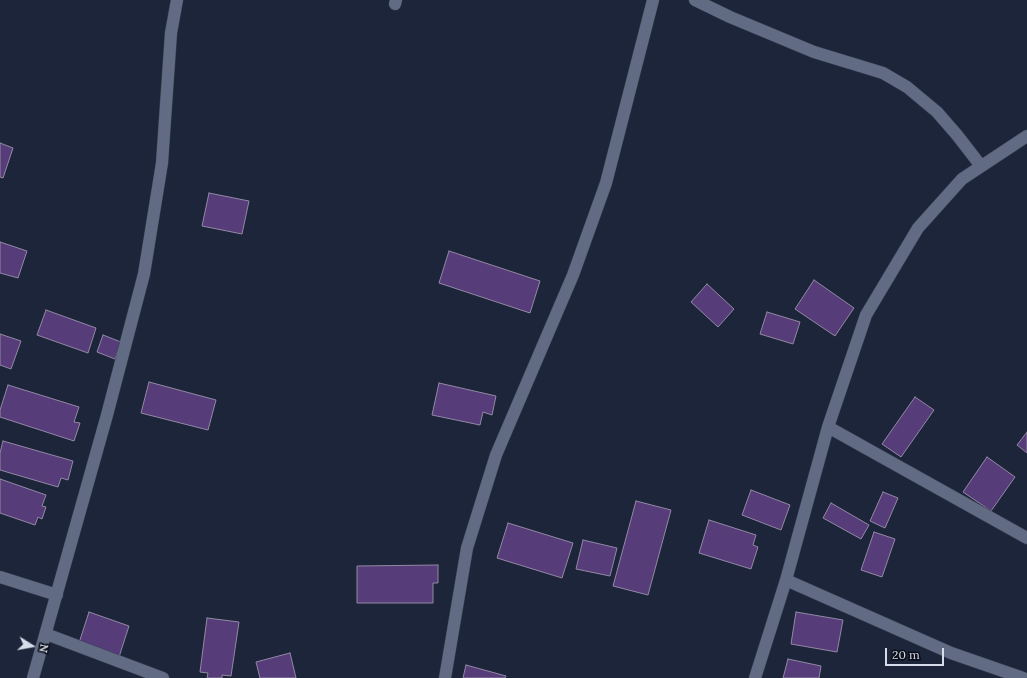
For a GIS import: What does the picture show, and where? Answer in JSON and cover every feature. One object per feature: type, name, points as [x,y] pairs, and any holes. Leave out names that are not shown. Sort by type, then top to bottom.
[{"type":"street","points":[[33,678],[107,415],[144,274],[162,163],[171,33],[177,0]]},
{"type":"street","points":[[446,678],[467,548],[496,455],[573,275],[606,183],[653,0]]},
{"type":"street","points":[[695,0],[730,17],[814,52],[883,73],[907,87],[937,112],[981,166]]},
{"type":"street","points":[[755,678],[786,580],[828,427],[866,315],[918,228],[962,179],[1027,136]]},
{"type":"street","points":[[828,427],[1027,538]]},
{"type":"street","points":[[0,577],[57,595]]},
{"type":"street","points":[[786,580],[951,653],[1023,678]]},
{"type":"street","points":[[46,634],[163,678]]},
{"type":"building","points":[[0,143],[13,148],[3,178],[0,177]]},
{"type":"building","points":[[209,193],[249,201],[242,234],[202,226]]},
{"type":"building","points":[[0,242],[27,251],[18,278],[0,273]]},
{"type":"building","points":[[449,251],[540,281],[530,313],[439,283]]},
{"type":"building","points":[[814,280],[854,308],[835,336],[795,309]]},
{"type":"building","points":[[707,284],[734,309],[718,327],[691,302]]},
{"type":"building","points":[[46,310],[96,328],[88,353],[37,335]]},
{"type":"building","points":[[767,312],[800,322],[793,344],[760,334]]},
{"type":"building","points":[[0,334],[21,341],[11,369],[0,365]]},
{"type":"building","points":[[103,335],[121,342],[115,359],[97,352]]},
{"type":"building","points":[[149,382],[216,400],[208,430],[141,413]]},
{"type":"building","points":[[439,383],[496,396],[492,415],[483,412],[480,425],[432,415]]},
{"type":"building","points":[[8,385],[79,407],[74,422],[80,423],[74,441],[0,417],[0,410]]},
{"type":"building","points":[[915,397],[934,410],[901,457],[882,444]]},
{"type":"building","points":[[1027,432],[1027,453],[1017,445]]},
{"type":"building","points":[[3,441],[73,461],[68,480],[61,478],[58,487],[0,470],[0,453]]},
{"type":"building","points":[[987,457],[1015,477],[991,511],[963,492]]},
{"type":"building","points":[[0,479],[46,495],[42,506],[46,507],[42,519],[38,517],[35,525],[0,513]]},
{"type":"building","points":[[751,490],[790,505],[781,530],[742,515]]},
{"type":"building","points":[[883,492],[898,498],[885,528],[870,521]]},
{"type":"building","points":[[636,501],[671,510],[648,595],[613,586]]},
{"type":"building","points":[[831,503],[869,525],[861,539],[823,518]]},
{"type":"building","points":[[709,520],[756,535],[753,545],[758,547],[751,569],[699,553]]},
{"type":"building","points":[[508,523],[573,543],[562,578],[497,558]]},
{"type":"building","points":[[874,532],[895,539],[882,577],[861,570]]},
{"type":"building","points":[[583,540],[617,548],[610,576],[576,569]]},
{"type":"building","points":[[438,565],[438,583],[433,583],[433,603],[357,603],[357,566]]},
{"type":"building","points":[[89,612],[129,626],[119,657],[79,643]]},
{"type":"building","points":[[796,612],[843,620],[837,652],[791,644]]},
{"type":"building","points":[[207,618],[239,622],[231,676],[222,675],[222,678],[207,678],[208,673],[200,672]]},
{"type":"building","points":[[290,653],[296,678],[260,678],[256,662]]},
{"type":"building","points":[[788,659],[821,666],[819,678],[783,678]]},
{"type":"building","points":[[466,665],[506,676],[505,678],[463,678]]}]
